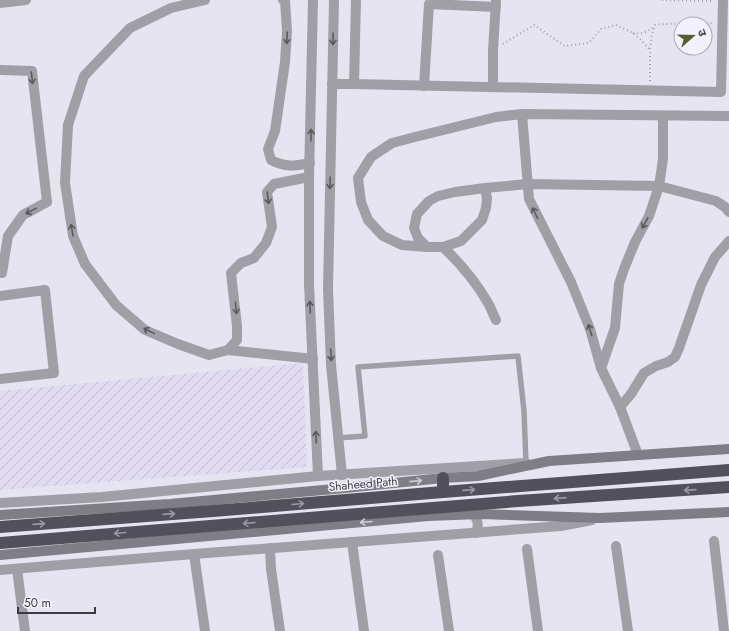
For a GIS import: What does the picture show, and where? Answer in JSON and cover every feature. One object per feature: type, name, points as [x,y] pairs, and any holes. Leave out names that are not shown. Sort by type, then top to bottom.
[{"type":"highway","name":"Shaheed Path","points":[[0,527],[729,470]]},
{"type":"highway","points":[[443,478],[443,492]]},
{"type":"highway","points":[[0,543],[381,516],[518,501],[729,487]]},
{"type":"street","points":[[0,2],[26,0]]},
{"type":"street","points":[[205,0],[171,8],[130,28],[84,76],[68,125],[65,183],[72,236],[85,264],[116,305],[145,330],[209,355],[228,350],[313,358]]},
{"type":"street","points":[[283,0],[285,1],[287,31],[285,62],[275,131],[268,149],[271,160],[281,165],[292,166],[310,163]]},
{"type":"street","points":[[313,0],[309,177],[309,284],[318,476]]},
{"type":"street","points":[[334,0],[328,289],[331,365],[342,475]]},
{"type":"street","points":[[354,84],[356,0]]},
{"type":"street","points":[[332,84],[721,92],[723,1]]},
{"type":"street","points":[[424,86],[429,4],[496,3],[493,50],[493,87]]},
{"type":"street","points":[[0,70],[32,70],[47,202],[23,215],[8,236],[2,273],[0,273]]},
{"type":"street","points":[[522,114],[529,199],[571,282],[590,329],[601,368],[620,407],[638,455]]},
{"type":"street","points":[[485,188],[487,198],[486,208],[482,220],[461,240],[443,247],[427,247],[402,245],[383,236],[368,220],[361,202],[358,178],[371,157],[392,143],[414,136],[496,117],[522,114],[729,116]]},
{"type":"street","points":[[601,368],[615,328],[619,284],[635,242],[649,216],[659,186],[663,159],[663,116]]},
{"type":"street","points":[[228,350],[237,340],[237,326],[231,273],[241,263],[254,258],[266,244],[272,227],[267,192],[274,184],[309,177]]},
{"type":"street","points":[[427,247],[418,238],[414,228],[417,214],[429,201],[438,196],[455,192],[485,188],[528,184],[659,186],[716,200],[729,212]]},
{"type":"street","points":[[620,407],[631,394],[644,373],[656,366],[668,362],[675,356],[701,286],[715,257],[729,241]]},
{"type":"street","points":[[443,247],[458,261],[471,278],[488,303],[496,320]]},
{"type":"street","points":[[0,296],[45,290],[54,373],[0,379]]},
{"type":"street","points":[[0,503],[102,497],[318,476],[729,449]]},
{"type":"street","points":[[0,514],[170,504],[478,476],[549,461]]},
{"type":"street","points":[[0,555],[381,516],[474,514],[600,518],[729,512]]},
{"type":"street","points":[[474,514],[478,522],[476,533]]},
{"type":"street","points":[[0,570],[561,526],[600,518]]},
{"type":"street","points":[[714,541],[724,631]]},
{"type":"street","points":[[352,542],[364,631]]},
{"type":"street","points":[[616,546],[628,631]]},
{"type":"street","points":[[270,548],[271,569],[280,631]]},
{"type":"street","points":[[526,549],[538,631]]},
{"type":"street","points":[[194,554],[205,631]]},
{"type":"street","points":[[438,554],[449,631]]},
{"type":"street","points":[[17,569],[25,631]]},
{"type":"lane","points":[[338,438],[365,436],[358,367],[518,356],[524,411],[526,463]]},
{"type":"path","points":[[662,0],[723,1]]},
{"type":"path","points":[[493,50],[534,25],[565,46],[589,43],[601,29],[616,25],[638,34],[646,32],[656,25],[723,23]]},
{"type":"path","points":[[650,91],[650,50],[652,34],[656,25]]},
{"type":"path","points":[[632,32],[650,50]]},
{"type":"shaded area","points":[[303,363],[307,467],[0,490],[0,391]]}]
